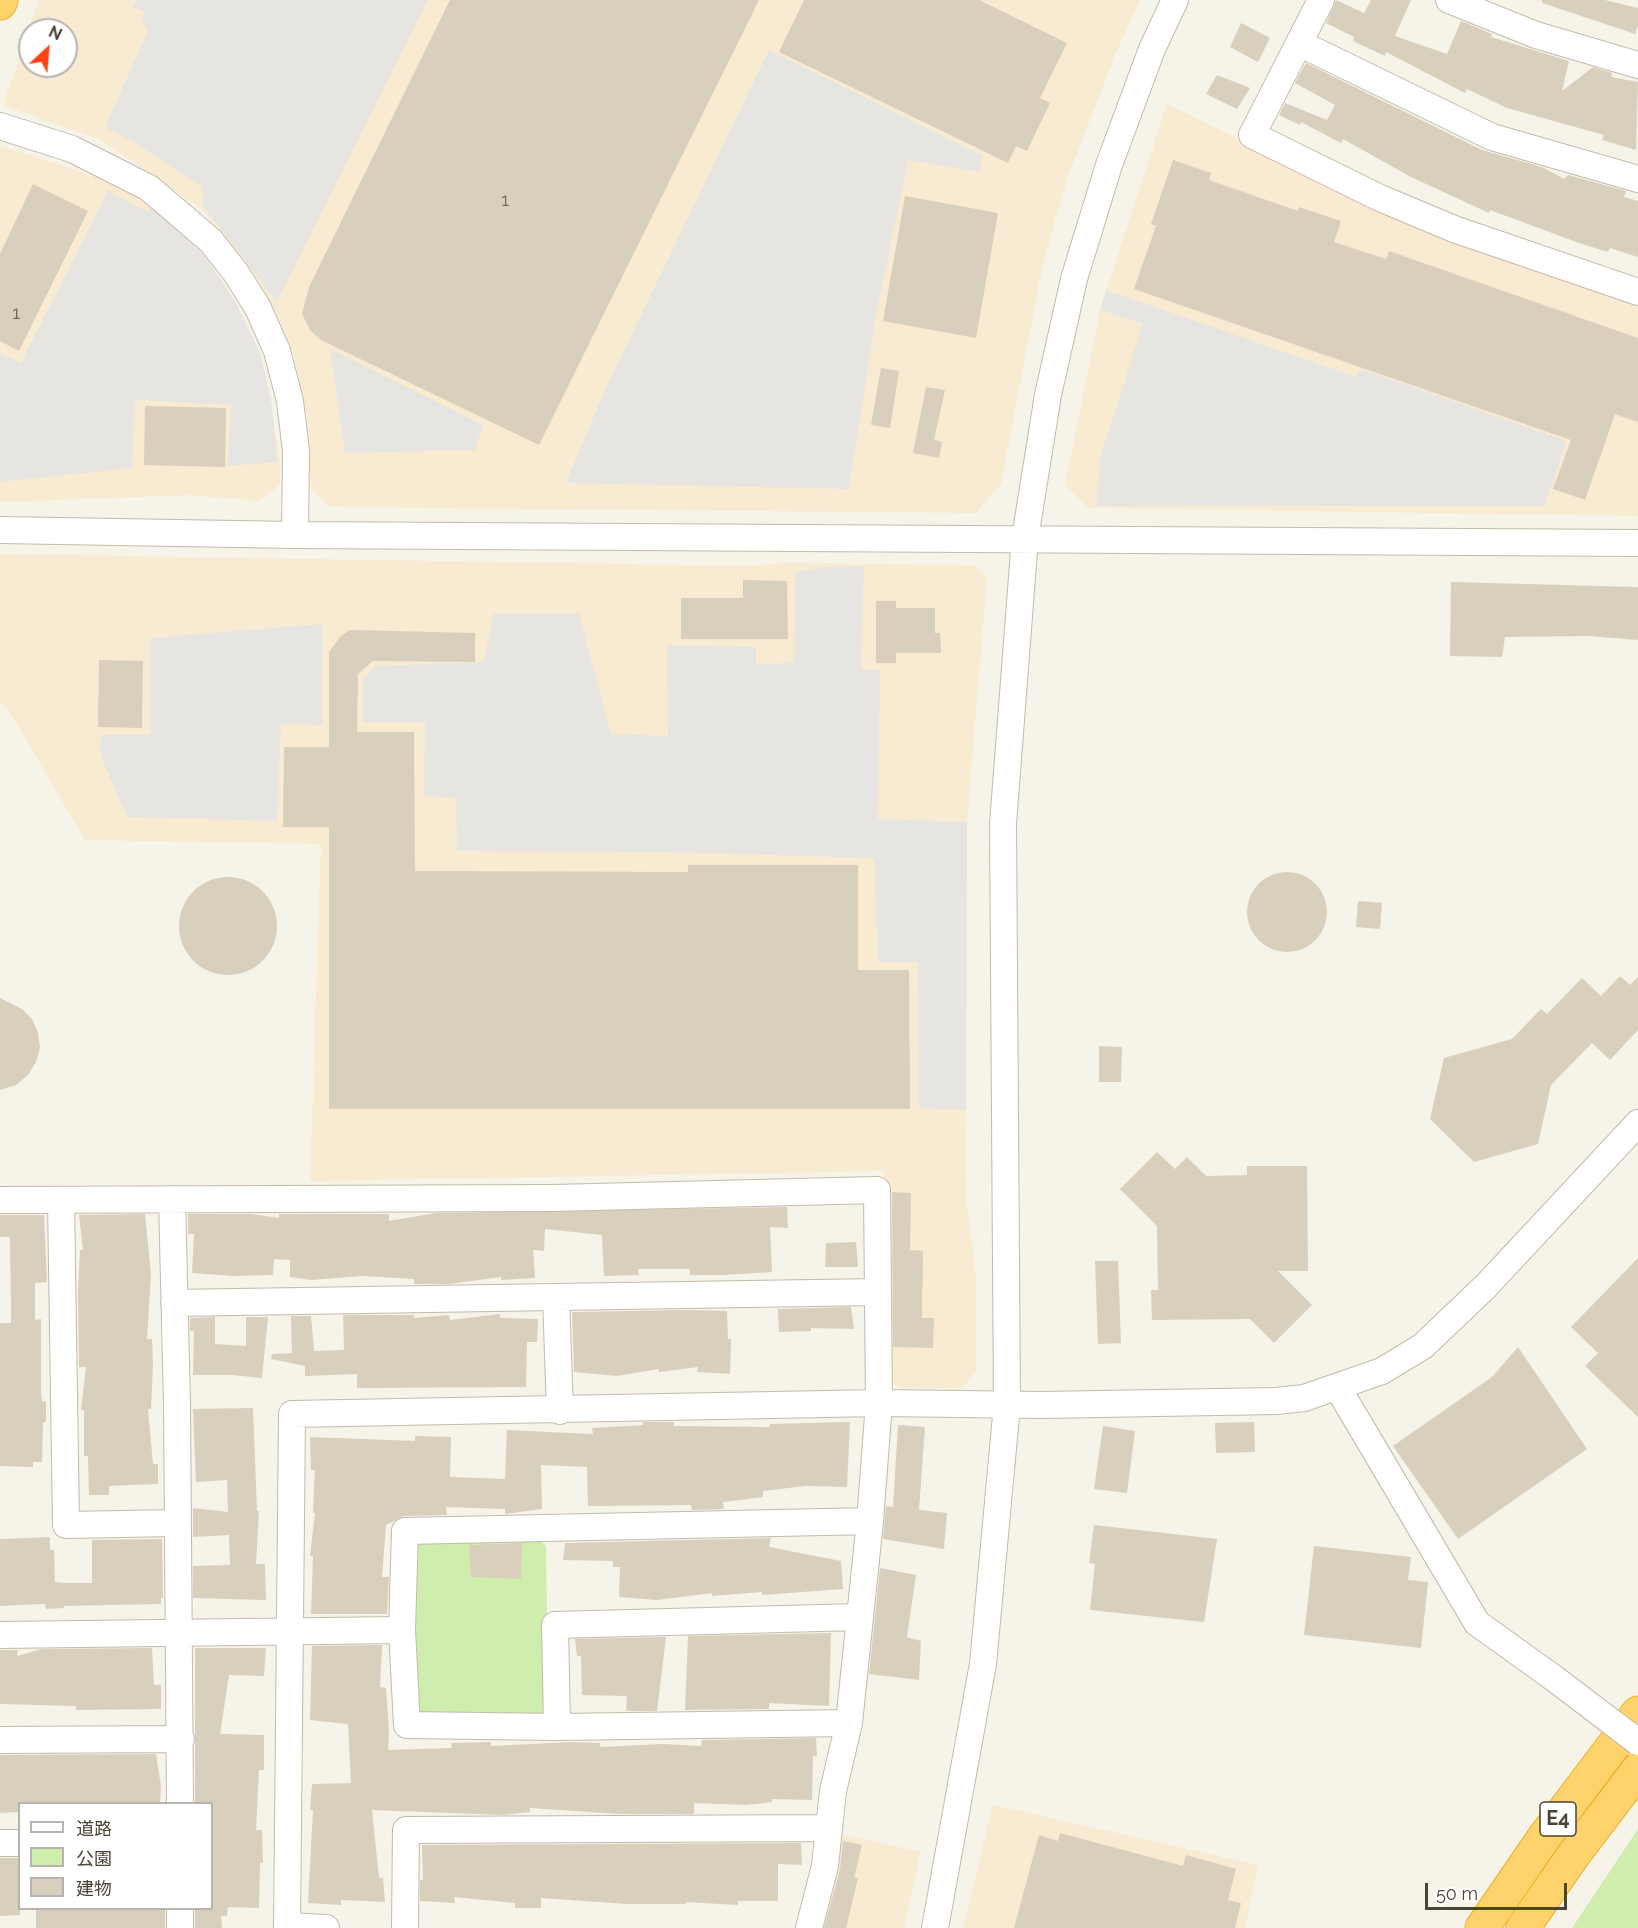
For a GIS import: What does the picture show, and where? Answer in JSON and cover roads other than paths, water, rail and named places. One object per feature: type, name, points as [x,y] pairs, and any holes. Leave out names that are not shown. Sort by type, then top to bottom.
[{"type":"highway","name":"E4","points":[[1482,1928],[1545,1836],[1638,1713]]},
{"type":"highway","name":"E4","points":[[1523,1928],[1572,1857],[1638,1770]]},
{"type":"street","points":[[935,1928],[983,1664],[1007,1405],[1003,824],[1025,538],[1048,395],[1074,279],[1109,165],[1152,49],[1175,0]]},
{"type":"street","points":[[1320,0],[1252,135],[1380,198],[1454,229],[1638,292]]},
{"type":"street","points":[[1449,0],[1536,35],[1638,65]]},
{"type":"street","points":[[1299,43],[1492,137],[1638,179]]},
{"type":"street","points":[[0,126],[72,149],[148,188],[211,242],[236,273],[258,308],[278,351],[290,401],[296,451],[295,535]]},
{"type":"street","points":[[0,530],[295,535],[1638,543]]},
{"type":"street","points":[[326,1928],[287,1927],[292,1414],[560,1411],[879,1403],[1007,1405],[1276,1401],[1304,1398],[1382,1371],[1423,1346],[1445,1326],[1638,1124]]},
{"type":"street","points":[[0,1200],[553,1198],[877,1190],[879,1403],[870,1521],[858,1617],[849,1723],[833,1791],[825,1866],[809,1928]]},
{"type":"street","points":[[172,1199],[180,1633],[180,1802]]},
{"type":"street","points":[[61,1200],[66,1524],[177,1523]]},
{"type":"street","points":[[174,1303],[878,1292]]},
{"type":"street","points":[[556,1297],[560,1411]]},
{"type":"street","points":[[1338,1388],[1477,1623],[1638,1742]]},
{"type":"street","points":[[849,1723],[556,1727],[407,1725],[402,1630],[405,1531],[870,1521]]},
{"type":"street","points":[[556,1727],[555,1625],[858,1617]]},
{"type":"street","points":[[0,1635],[402,1630]]},
{"type":"street","points":[[0,1740],[181,1739]]},
{"type":"street","points":[[405,1928],[406,1830],[829,1828]]},
{"type":"street","points":[[0,1844],[18,1843]]},
{"type":"street","points":[[180,1910],[180,1928]]}]
